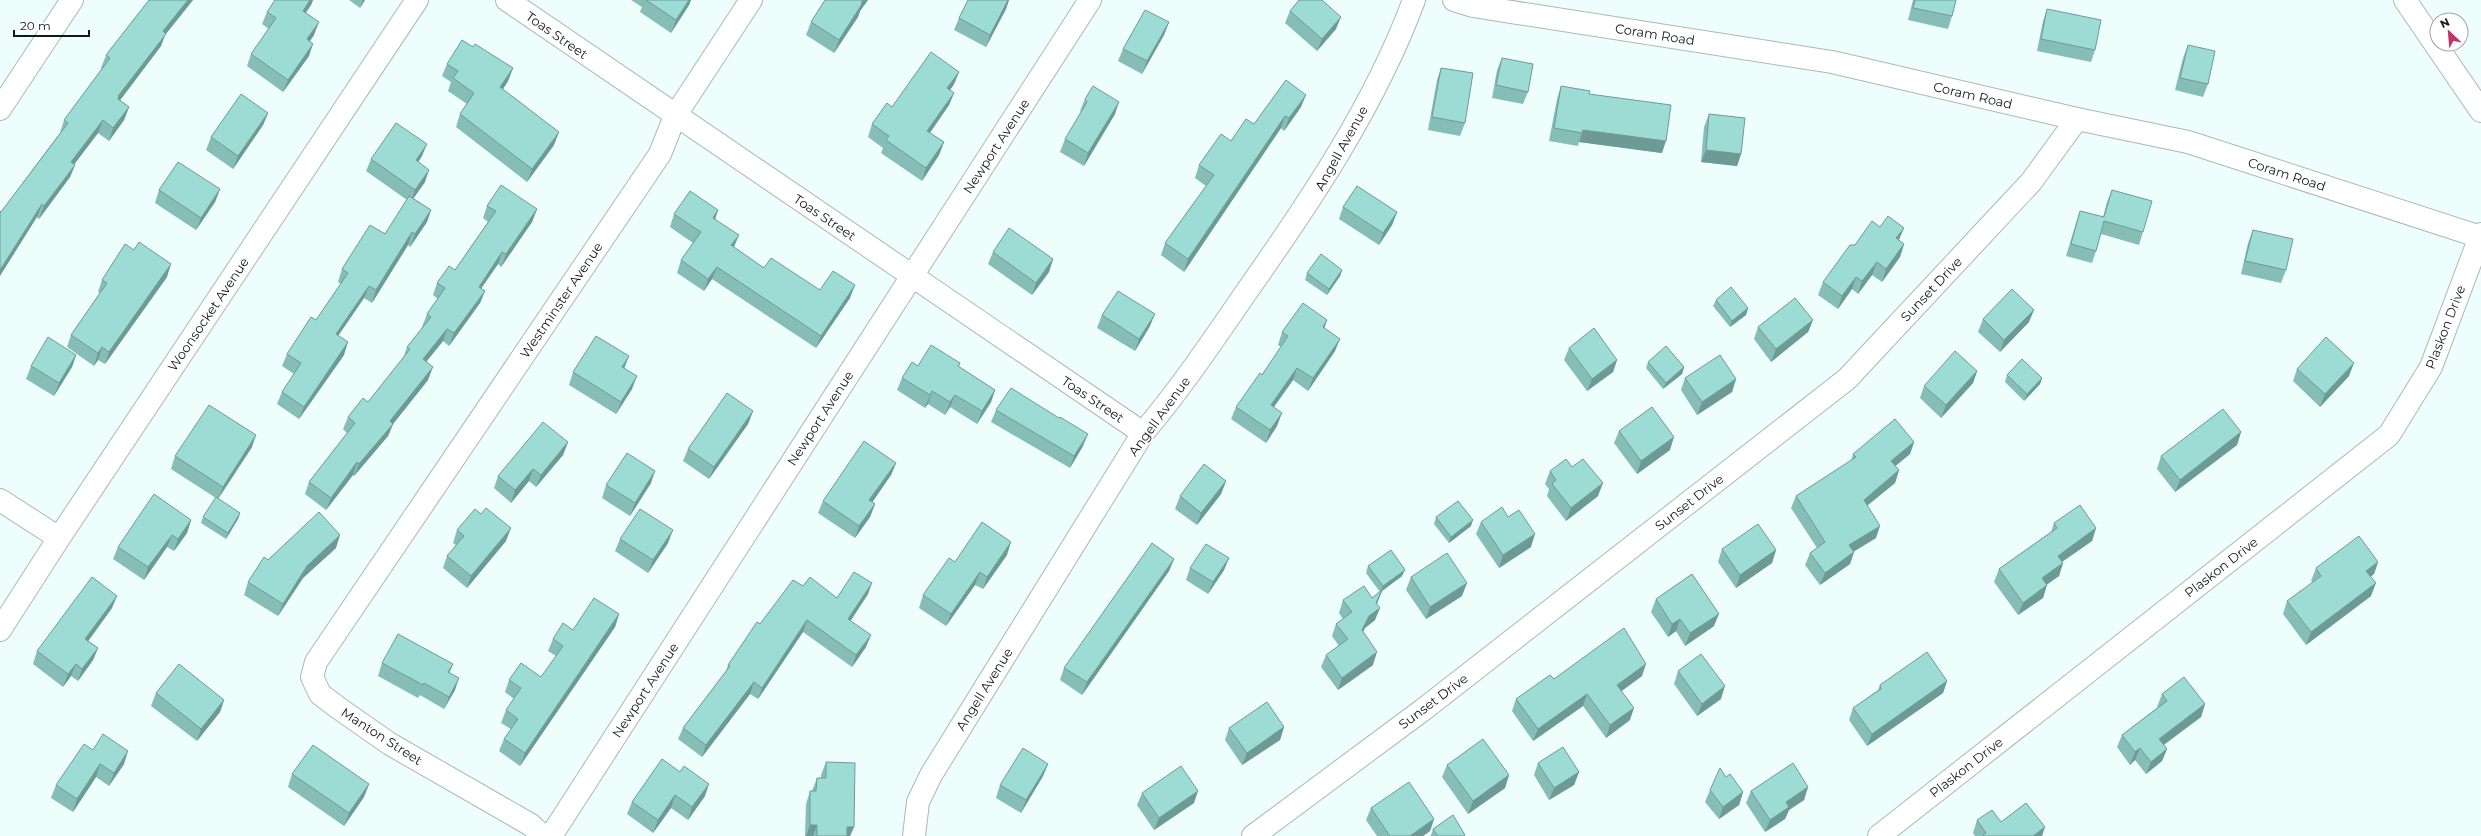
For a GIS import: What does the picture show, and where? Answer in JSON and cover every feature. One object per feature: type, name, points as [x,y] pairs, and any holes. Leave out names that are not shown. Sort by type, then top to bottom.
[{"type":"street","points":[[0,109],[72,0]]},
{"type":"street","name":"Woonsocket Avenue","points":[[0,630],[59,538],[417,0]]},
{"type":"street","name":"Toas Street","points":[[507,0],[1143,433]]},
{"type":"street","name":"Westminster Avenue","points":[[362,595],[660,154],[676,116],[751,0]]},
{"type":"street","name":"Newport Avenue","points":[[551,836],[911,275],[1090,0]]},
{"type":"street","name":"Angell Avenue","points":[[914,836],[918,802],[931,775],[1143,433],[1174,397],[1313,198],[1372,93],[1414,0]]},
{"type":"street","name":"Coram Road","points":[[1454,0],[1473,6],[1832,62],[2077,119],[2188,142],[2481,236]]},
{"type":"street","points":[[2404,0],[2481,111]]},
{"type":"street","name":"Sunset Drive","points":[[1253,836],[1424,709],[1847,379],[2031,182],[2077,119]]},
{"type":"street","name":"Plaskon Drive","points":[[1879,836],[2389,435],[2431,367],[2481,236]]},
{"type":"street","points":[[0,500],[59,538]]},
{"type":"street","name":"Manton Street","points":[[362,595],[316,662],[312,677],[320,694],[390,744],[532,825],[543,836]]},
{"type":"building","points":[[149,0],[188,0],[163,31],[166,34],[119,95],[118,99],[129,107],[113,128],[103,120],[71,162],[75,165],[44,206],[42,204],[0,270],[0,211],[1,212],[68,123],[64,120],[110,58],[106,55]]},
{"type":"building","points":[[275,0],[310,0],[303,11],[319,22],[307,39],[313,44],[288,80],[251,54],[276,18],[267,12]]},
{"type":"building","points":[[646,0],[689,0],[676,20]]},
{"type":"building","points":[[825,0],[863,0],[862,4],[839,40],[811,22]]},
{"type":"building","points":[[968,0],[1008,0],[990,35],[959,18]]},
{"type":"building","points":[[1299,0],[1322,0],[1341,17],[1322,39],[1290,11]]},
{"type":"building","points":[[1915,0],[1956,0],[1952,16],[1913,8]]},
{"type":"building","points":[[2047,9],[2101,20],[2095,50],[2041,39]]},
{"type":"building","points":[[1145,10],[1169,22],[1147,61],[1123,49]]},
{"type":"building","points":[[462,40],[473,47],[475,44],[513,68],[500,87],[559,132],[532,169],[460,114],[474,93],[453,78],[458,71],[447,64]]},
{"type":"building","points":[[2188,45],[2215,51],[2208,84],[2180,78]]},
{"type":"building","points":[[931,52],[959,72],[947,88],[954,93],[927,131],[944,142],[926,168],[886,140],[889,136],[872,124],[887,103],[892,107]]},
{"type":"building","points":[[1502,58],[1533,64],[1528,92],[1496,85]]},
{"type":"building","points":[[1441,68],[1473,73],[1465,123],[1432,117]]},
{"type":"building","points":[[1286,80],[1306,95],[1289,118],[1285,116],[1188,259],[1165,243],[1214,175],[1199,165],[1221,134],[1231,141],[1246,119],[1254,124]]},
{"type":"building","points":[[1093,86],[1119,102],[1088,153],[1065,139],[1087,102],[1085,99]]},
{"type":"building","points":[[1561,86],[1590,91],[1589,94],[1671,105],[1666,141],[1583,130],[1582,133],[1554,128]]},
{"type":"building","points":[[241,94],[268,113],[238,156],[211,137]]},
{"type":"building","points":[[1709,114],[1745,118],[1741,154],[1706,150]]},
{"type":"building","points":[[396,123],[427,144],[416,160],[429,170],[415,190],[371,159]]},
{"type":"building","points":[[178,162],[220,189],[201,218],[159,190]]},
{"type":"building","points":[[501,185],[537,209],[506,254],[502,252],[479,287],[485,291],[454,333],[447,329],[423,359],[433,367],[390,421],[393,424],[359,464],[357,462],[331,498],[309,482],[355,423],[348,417],[363,398],[368,402],[410,349],[407,347],[431,317],[427,314],[445,288],[437,283],[449,266],[455,270],[496,211],[487,206]]},
{"type":"building","points":[[1357,186],[1397,212],[1383,233],[1343,207]]},
{"type":"building","points":[[2112,190],[2152,201],[2143,232],[2104,221],[2096,251],[2071,244],[2080,211],[2104,217]]},
{"type":"building","points":[[690,191],[718,210],[713,218],[739,235],[731,245],[764,268],[771,258],[820,290],[833,271],[855,285],[821,336],[717,267],[708,279],[681,260],[701,232],[674,214]]},
{"type":"building","points":[[409,196],[431,210],[415,234],[412,232],[376,290],[369,286],[336,334],[348,342],[304,407],[282,392],[301,363],[287,354],[311,317],[316,320],[348,273],[342,269],[370,225],[385,234]]},
{"type":"building","points":[[1888,216],[1904,228],[1896,238],[1904,244],[1886,269],[1877,262],[1862,281],[1856,277],[1842,296],[1823,282],[1850,245],[1855,245],[1872,221],[1880,227]]},
{"type":"building","points":[[1009,228],[1053,259],[1036,283],[993,252]]},
{"type":"building","points":[[2253,230],[2293,239],[2286,270],[2245,261]]},
{"type":"building","points":[[139,242],[171,264],[109,352],[102,347],[98,353],[71,335],[107,283],[102,280],[125,244],[134,250]]},
{"type":"building","points":[[1321,254],[1342,270],[1329,289],[1307,273]]},
{"type":"building","points":[[1731,287],[1748,308],[1732,321],[1716,300]]},
{"type":"building","points":[[2012,289],[2034,310],[2004,340],[1983,319]]},
{"type":"building","points":[[1118,291],[1155,314],[1139,339],[1102,315]]},
{"type":"building","points":[[1795,298],[1813,320],[1776,349],[1758,327]]},
{"type":"building","points":[[1303,303],[1327,320],[1323,327],[1340,339],[1313,378],[1297,368],[1271,405],[1282,413],[1270,430],[1236,407],[1260,373],[1262,375],[1288,336],[1282,332]]},
{"type":"building","points":[[1594,328],[1617,360],[1592,379],[1569,348]]},
{"type":"building","points":[[596,336],[629,356],[622,367],[637,376],[621,402],[573,372]]},
{"type":"building","points":[[48,337],[76,355],[59,383],[31,366]]},
{"type":"building","points":[[2326,337],[2354,363],[2325,394],[2297,369]]},
{"type":"building","points":[[931,345],[960,363],[958,366],[995,390],[982,411],[955,395],[950,402],[932,391],[930,395],[902,378],[912,362],[918,366]]},
{"type":"building","points":[[1666,346],[1684,367],[1666,383],[1648,362]]},
{"type":"building","points":[[1955,351],[1977,371],[1946,405],[1924,386]]},
{"type":"building","points":[[1720,355],[1736,379],[1702,402],[1685,378]]},
{"type":"building","points":[[2022,359],[2042,378],[2027,394],[2007,375]]},
{"type":"building","points":[[1011,388],[1088,434],[1074,456],[996,410]]},
{"type":"building","points":[[727,393],[753,411],[714,467],[688,449]]},
{"type":"building","points":[[209,405],[256,435],[223,487],[175,456]]},
{"type":"building","points":[[1652,407],[1674,437],[1641,461],[1619,431]]},
{"type":"building","points":[[2223,409],[2241,432],[2180,480],[2161,456]]},
{"type":"building","points":[[1895,419],[1914,442],[1891,461],[1899,470],[1864,500],[1880,526],[1849,545],[1854,552],[1825,573],[1810,553],[1825,542],[1796,496],[1856,457],[1853,454]]},
{"type":"building","points":[[543,422],[568,442],[541,475],[533,469],[515,490],[498,476]]},
{"type":"building","points":[[864,441],[896,463],[869,500],[875,504],[859,526],[823,501]]},
{"type":"building","points":[[627,453],[655,471],[635,503],[606,485]]},
{"type":"building","points":[[1566,459],[1572,467],[1583,459],[1603,483],[1571,508],[1552,484],[1556,480],[1550,471]]},
{"type":"building","points":[[1204,464],[1226,481],[1201,513],[1180,496]]},
{"type":"building","points":[[154,494],[191,520],[178,539],[172,535],[148,567],[118,547]]},
{"type":"building","points":[[216,497],[240,513],[228,533],[203,517]]},
{"type":"building","points":[[1458,501],[1473,520],[1451,537],[1436,517]]},
{"type":"building","points":[[2080,505],[2096,528],[2058,556],[2063,563],[2042,578],[2047,585],[2023,603],[1999,569],[2057,528],[2054,523]]},
{"type":"building","points":[[1502,507],[1508,517],[1519,510],[1535,534],[1503,555],[1481,522]]},
{"type":"building","points":[[486,508],[511,528],[471,576],[447,556],[464,536],[457,530],[475,509],[481,514]]},
{"type":"building","points":[[640,509],[673,530],[653,560],[620,539]]},
{"type":"building","points":[[319,512],[340,535],[307,566],[283,604],[248,582],[264,557],[268,560]]},
{"type":"building","points":[[982,522],[1011,542],[987,577],[980,572],[951,614],[923,595],[949,558],[955,562]]},
{"type":"building","points":[[1758,524],[1776,550],[1740,575],[1722,549]]},
{"type":"building","points":[[2359,536],[2378,562],[2366,571],[2376,583],[2311,632],[2287,601],[2321,576],[2316,568]]},
{"type":"building","points":[[1152,543],[1174,559],[1087,682],[1064,668]]},
{"type":"building","points":[[1206,544],[1229,558],[1213,582],[1190,568]]},
{"type":"building","points":[[1391,550],[1405,570],[1383,586],[1368,566]]},
{"type":"building","points":[[1447,553],[1467,583],[1430,607],[1411,577]]},
{"type":"building","points":[[854,572],[872,583],[848,619],[871,635],[856,655],[807,620],[762,688],[754,682],[706,745],[683,728],[730,666],[728,665],[757,622],[760,624],[793,580],[803,586],[810,577],[837,598]]},
{"type":"building","points":[[1692,574],[1719,614],[1690,633],[1680,619],[1672,624],[1656,599]]},
{"type":"building","points":[[92,577],[117,596],[85,639],[98,648],[82,669],[76,664],[68,674],[37,651]]},
{"type":"building","points":[[1364,586],[1372,598],[1382,590],[1376,603],[1380,608],[1369,616],[1362,630],[1377,652],[1342,678],[1326,655],[1348,639],[1336,624],[1352,612],[1343,600]]},
{"type":"building","points":[[594,598],[619,614],[525,753],[504,739],[518,719],[506,710],[521,688],[509,680],[521,663],[541,677],[563,646],[553,639],[563,623],[573,630]]},
{"type":"building","points":[[1624,628],[1646,664],[1617,685],[1634,708],[1610,725],[1587,694],[1538,729],[1516,699],[1550,675],[1554,679]]},
{"type":"building","points":[[398,634],[453,664],[448,672],[459,678],[449,697],[382,663]]},
{"type":"building","points":[[1927,652],[1947,681],[1872,734],[1853,708],[1881,689],[1880,685]]},
{"type":"building","points":[[1701,654],[1725,686],[1702,704],[1678,671]]},
{"type":"building","points":[[179,664],[224,700],[201,729],[156,693]]},
{"type":"building","points":[[2184,677],[2205,704],[2159,739],[2167,749],[2151,762],[2140,748],[2135,752],[2122,735],[2167,701],[2162,694]]},
{"type":"building","points":[[1267,702],[1284,727],[1247,753],[1229,728]]},
{"type":"building","points":[[103,734],[128,751],[114,773],[100,764],[77,799],[56,785],[84,744],[93,750]]},
{"type":"building","points":[[1483,739],[1509,775],[1473,801],[1447,765]]},
{"type":"building","points":[[313,745],[369,784],[349,813],[292,774]]},
{"type":"building","points":[[1563,747],[1579,772],[1554,788],[1538,763]]},
{"type":"building","points":[[1023,748],[1048,764],[1026,800],[1000,785]]},
{"type":"building","points":[[662,759],[680,772],[684,766],[709,784],[692,807],[675,795],[658,820],[632,802]]},
{"type":"building","points":[[826,762],[855,763],[854,827],[847,827],[847,836],[817,836],[817,825],[810,825],[810,791],[816,791],[817,778],[826,778]]},
{"type":"building","points":[[1793,763],[1808,787],[1786,802],[1789,807],[1770,820],[1751,791]]},
{"type":"building","points":[[1181,766],[1198,791],[1159,818],[1142,793]]},
{"type":"building","points":[[1720,768],[1726,777],[1730,774],[1743,792],[1723,807],[1710,790]]},
{"type":"building","points":[[1409,782],[1434,819],[1410,836],[1390,836],[1371,808]]},
{"type":"building","points":[[2026,803],[2045,827],[2033,836],[1983,835],[1986,833],[1977,820],[1992,810],[2001,822]]},
{"type":"building","points":[[1453,815],[1465,835],[1438,836],[1433,829]]}]
